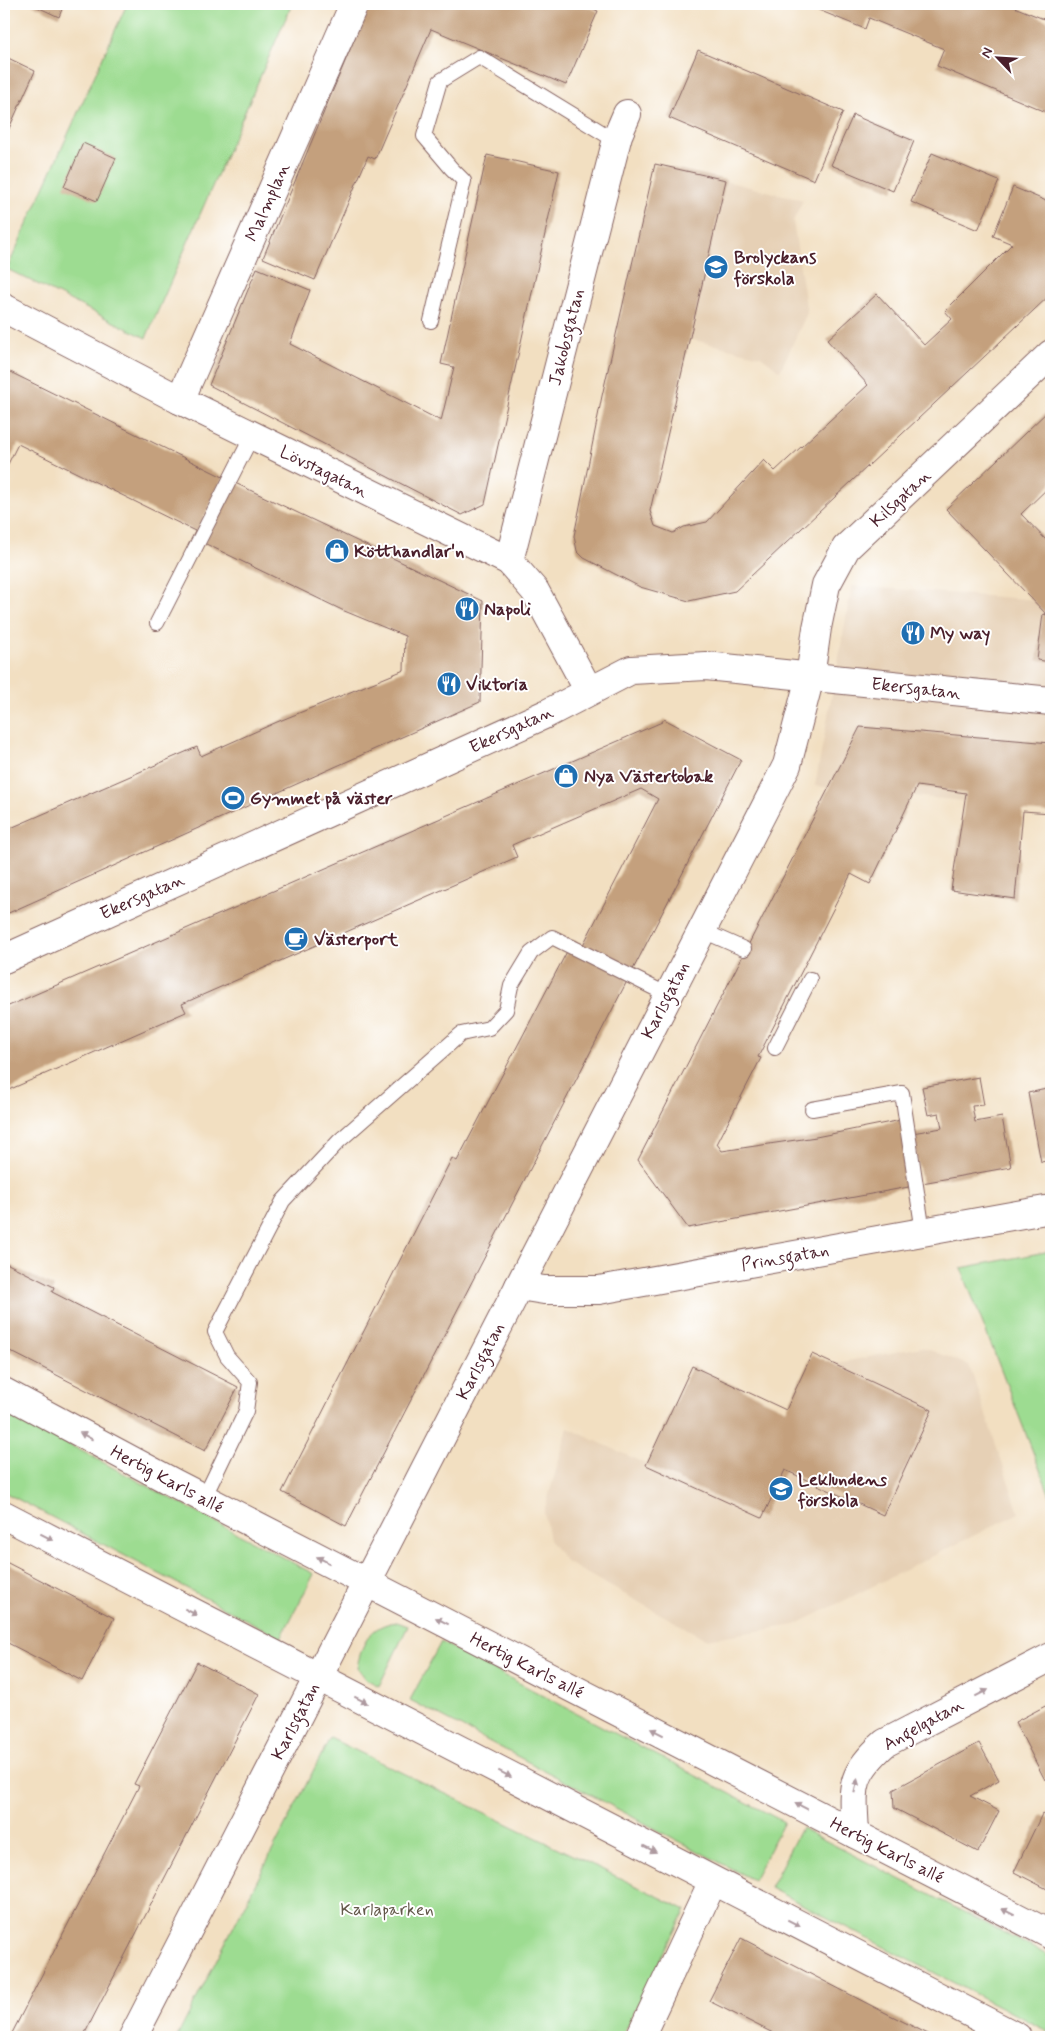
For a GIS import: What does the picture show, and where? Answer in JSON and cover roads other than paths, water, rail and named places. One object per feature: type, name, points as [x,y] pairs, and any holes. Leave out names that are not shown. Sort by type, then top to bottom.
[{"type":"street","name":"Malmplan","points":[[180,400],[354,4]]},
{"type":"street","name":"Jakobsgatan","points":[[509,561],[616,141],[627,114]]},
{"type":"street","name":"Lövstagatan","points":[[4,308],[180,400],[509,561],[535,591],[588,692]]},
{"type":"street","name":"Kilsgatan","points":[[810,677],[826,585],[846,548],[1051,354]]},
{"type":"street","name":"Ekersgatan","points":[[4,958],[546,714],[631,670],[706,666],[1051,701]]},
{"type":"street","name":"Karlsgatan","points":[[133,2037],[786,765],[810,677]]},
{"type":"street","name":"Prinsgatan","points":[[519,1286],[544,1290],[599,1290],[1051,1209]]},
{"type":"street","name":"Hertig Karls allé","points":[[4,1392],[204,1498],[1051,1934]]},
{"type":"street","points":[[4,1515],[1017,2037]]},
{"type":"street","name":"Angelgatan","points":[[856,1834],[853,1788],[860,1770],[869,1758],[885,1743],[1051,1657]]},
{"type":"street","points":[[640,2037],[713,1882]]},
{"type":"lane","points":[[431,321],[464,180],[451,168],[424,136],[440,81],[479,57],[616,141]]},
{"type":"lane","points":[[157,623],[252,436]]},
{"type":"lane","points":[[702,930],[744,949]]},
{"type":"lane","points":[[204,1498],[246,1411],[250,1382],[227,1356],[215,1332],[283,1201],[339,1141],[461,1034],[489,1028],[506,1010],[511,986],[531,953],[552,937],[668,995]]},
{"type":"lane","points":[[775,1048],[810,979]]},
{"type":"lane","points":[[812,1109],[902,1093],[923,1232]]},
{"type":"place","name":"Brolyckans förskola","points":[[716,267]]},
{"type":"place","name":"Kötthandlar'n","points":[[337,551]]},
{"type":"place","name":"Napoli","points":[[467,609]]},
{"type":"place","name":"My way","points":[[913,633]]},
{"type":"place","name":"Viktoria","points":[[449,684]]},
{"type":"place","name":"Nya Västertobak","points":[[566,776]]},
{"type":"place","name":"Gymmet på väster","points":[[233,798]]},
{"type":"place","name":"Västerport","points":[[296,939]]},
{"type":"place","name":"Leklundens förskola","points":[[781,1489]]},
{"type":"park label","name":"Karlaparken","points":[[387,1909]]}]
